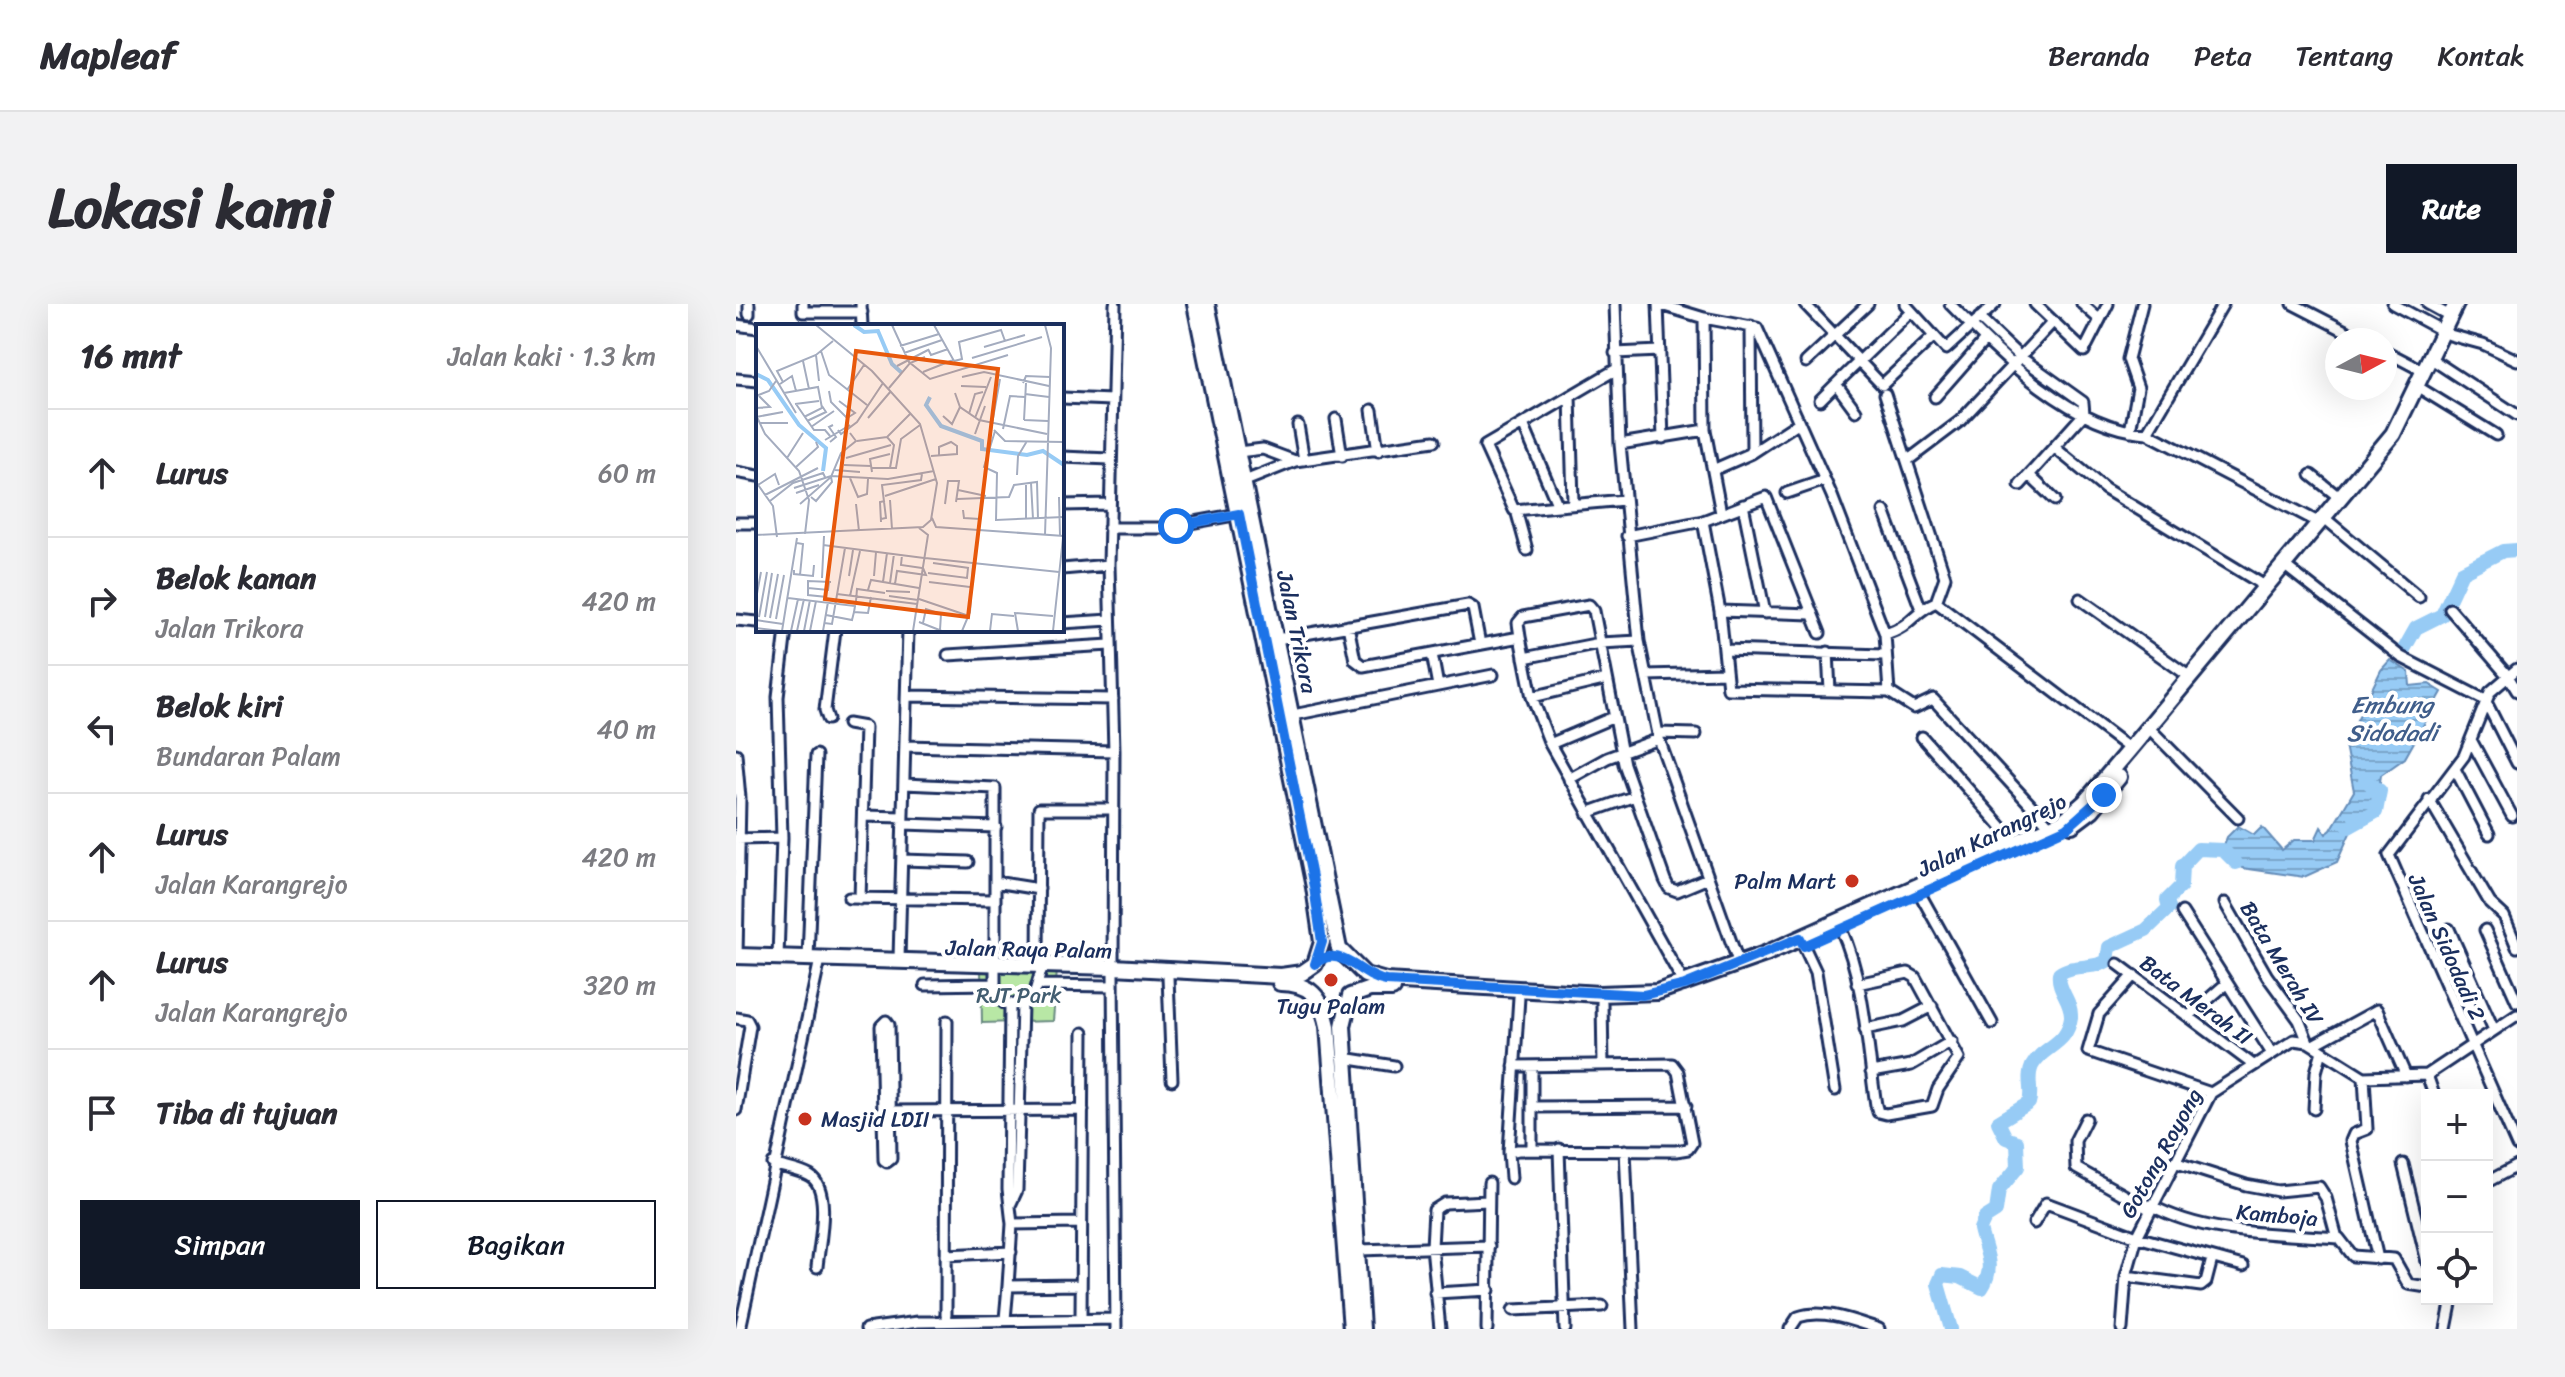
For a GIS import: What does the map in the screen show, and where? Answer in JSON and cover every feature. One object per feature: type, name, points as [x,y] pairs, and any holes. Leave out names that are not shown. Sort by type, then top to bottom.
[{"type":"main road","name":"Jalan Trikora","points":[[1195,304],[1224,412]]},
{"type":"main road","name":"Jalan Trikora","points":[[1207,304],[1239,514],[1317,902],[1322,942],[1315,964]]},
{"type":"main road","name":"Jalan Karangrejo","points":[[2446,333],[2464,304]]},
{"type":"main road","name":"Jalan Karangrejo","points":[[1350,996],[1370,989],[1650,1002],[1686,993],[1970,867],[2067,828],[2092,810],[2154,733],[2190,677],[2265,586],[2395,440],[2423,390],[2453,310]]},
{"type":"main road","name":"Jalan Karangrejo","points":[[1353,965],[1365,975],[1386,981],[1643,995],[1685,985],[1841,929],[1920,894],[2015,842],[2062,822],[2085,802],[2130,749],[2168,711],[2289,569],[2340,498],[2393,434],[2431,367]]},
{"type":"main road","name":"Jalan Trikora","points":[[1229,438],[1238,452],[1245,481],[1337,942],[1353,965]]},
{"type":"main road","name":"Jalan Raya Palam","points":[[736,956],[993,973],[1295,983],[1317,996]]},
{"type":"main road","points":[[1351,1329],[1330,1040],[1326,1016],[1310,977],[1315,964],[1334,956],[1353,965],[1357,985],[1350,996],[1343,1026],[1362,1329]]},
{"type":"main road","name":"Jalan Raya Palam","points":[[736,962],[899,959],[993,973]]},
{"type":"main road","name":"Jalan Raya Palam","points":[[1113,975],[1281,976],[1302,973],[1315,964]]},
{"type":"main road","points":[[1317,996],[1330,1002],[1350,996]]},
{"type":"street","points":[[803,304],[803,312],[862,308]]},
{"type":"street","points":[[866,1329],[918,1322],[1005,1319],[1081,1318],[1116,1324],[1114,751],[1109,565],[1115,304]]},
{"type":"street","points":[[1615,304],[1620,444],[1639,641],[1658,736],[1739,964]]},
{"type":"street","points":[[1663,438],[1658,304],[1704,318],[1751,326],[1759,332],[1858,557],[1885,634],[1884,655],[1889,692]]},
{"type":"street","points":[[1806,362],[1868,304]]},
{"type":"street","points":[[1950,304],[1975,322],[2016,362]]},
{"type":"street","points":[[1820,400],[1908,308],[1946,349],[1995,304]]},
{"type":"street","points":[[2035,304],[2084,351],[2108,304]]},
{"type":"street","points":[[2082,304],[2100,320]]},
{"type":"street","points":[[2130,431],[2138,388],[2128,359],[2142,304]]},
{"type":"street","points":[[2147,433],[2223,304]]},
{"type":"street","points":[[2293,304],[2340,328]]},
{"type":"street","points":[[2393,304],[2446,333],[2483,344],[2517,360]]},
{"type":"street","points":[[2428,304],[2453,310]]},
{"type":"street","points":[[1812,306],[1882,385],[1933,337]]},
{"type":"street","points":[[1704,318],[1705,430],[1721,513]]},
{"type":"street","points":[[1975,322],[1985,340],[2084,414],[2130,431],[2147,433],[2323,522],[2419,597]]},
{"type":"street","points":[[1907,461],[1960,421],[2052,323]]},
{"type":"street","points":[[736,325],[756,328]]},
{"type":"street","points":[[1751,326],[1752,453]]},
{"type":"street","points":[[1935,397],[1985,340]]},
{"type":"street","points":[[1615,353],[1660,351]]},
{"type":"street","points":[[2397,355],[2431,367],[2517,415]]},
{"type":"street","points":[[1527,550],[1516,510],[1485,446],[1615,370]]},
{"type":"street","points":[[736,379],[756,381]]},
{"type":"street","points":[[1836,384],[1856,411]]},
{"type":"street","points":[[2423,390],[2496,435]]},
{"type":"street","points":[[1885,394],[1945,577],[1936,602],[1921,609],[1909,625],[1885,634]]},
{"type":"street","points":[[1570,396],[1573,502]]},
{"type":"street","points":[[1064,398],[1112,400]]},
{"type":"street","points":[[1372,410],[1378,451]]},
{"type":"street","points":[[2020,485],[2084,414]]},
{"type":"street","points":[[1336,419],[1342,456]]},
{"type":"street","points":[[1713,470],[1752,453],[1798,423]]},
{"type":"street","points":[[1523,424],[1557,504]]},
{"type":"street","points":[[1298,425],[1300,460]]},
{"type":"street","points":[[1620,444],[1705,430]]},
{"type":"street","points":[[1245,481],[1300,460],[1434,441]]},
{"type":"street","points":[[2055,448],[2105,489],[2265,586]]},
{"type":"street","points":[[1238,452],[1263,449],[1300,460]]},
{"type":"street","points":[[1064,457],[1110,459]]},
{"type":"street","points":[[736,472],[756,476]]},
{"type":"street","points":[[2029,475],[2055,500]]},
{"type":"street","points":[[2311,475],[2340,498]]},
{"type":"street","points":[[1787,493],[1825,480]]},
{"type":"street","points":[[1627,536],[1703,521],[1762,496],[1768,499],[1820,633]]},
{"type":"street","points":[[1516,510],[1573,502],[1624,500]]},
{"type":"street","points":[[1064,505],[1109,504]]},
{"type":"street","points":[[1743,505],[1765,613]]},
{"type":"street","points":[[1884,511],[1921,609]]},
{"type":"street","points":[[1109,528],[1162,528],[1239,514]]},
{"type":"street","points":[[1703,521],[1720,611],[1726,686],[1734,690],[1889,692],[1911,708],[1930,699],[1937,702],[2050,826]]},
{"type":"street","points":[[1064,569],[1109,565]]},
{"type":"street","points":[[2289,569],[2401,657],[2485,700],[2517,763]]},
{"type":"street","points":[[2080,599],[2190,677]]},
{"type":"street","points":[[1936,602],[2130,749]]},
{"type":"street","points":[[1685,985],[1550,744],[1532,697],[1518,623],[1523,617],[1587,604],[1594,611],[1621,753],[1669,888],[1677,891],[1708,878]]},
{"type":"street","points":[[1277,639],[1468,605],[1473,608],[1480,644]]},
{"type":"street","points":[[2450,609],[2513,673],[2517,691]]},
{"type":"street","points":[[1720,611],[1811,614]]},
{"type":"street","points":[[736,620],[756,622]]},
{"type":"street","points":[[1064,623],[1110,620]]},
{"type":"street","points":[[1348,626],[1355,660],[1361,666],[1520,637]]},
{"type":"street","points":[[778,957],[782,838],[777,721],[786,632]]},
{"type":"street","points":[[828,719],[825,710],[835,632]]},
{"type":"street","points":[[899,959],[908,632]]},
{"type":"street","points":[[1524,658],[1600,643],[1639,641]]},
{"type":"street","points":[[948,655],[1110,645]]},
{"type":"street","points":[[1724,650],[1884,655]]},
{"type":"street","points":[[1828,652],[1830,691]]},
{"type":"street","points":[[1432,654],[1438,686]]},
{"type":"street","points":[[1646,675],[1724,673]]},
{"type":"street","name":"Jalan Sidodadi 2","points":[[2470,1044],[2429,943],[2389,859],[2390,852],[2455,769],[2471,740],[2485,700],[2513,673]]},
{"type":"street","points":[[1293,715],[1493,675]]},
{"type":"street","points":[[1532,697],[1607,679]]},
{"type":"street","points":[[907,696],[1113,699]]},
{"type":"street","points":[[1550,744],[1614,717]]},
{"type":"street","points":[[848,724],[865,727],[860,899]]},
{"type":"street","points":[[2154,733],[2238,818]]},
{"type":"street","points":[[1569,779],[1658,736],[1696,734]]},
{"type":"street","points":[[1922,737],[2015,842]]},
{"type":"street","points":[[2471,740],[2512,816]]},
{"type":"street","points":[[905,746],[1114,751]]},
{"type":"street","points":[[736,754],[736,956]]},
{"type":"street","points":[[740,1329],[814,961],[816,755]]},
{"type":"street","points":[[2455,769],[2489,834]]},
{"type":"street","points":[[904,784],[994,787],[993,973],[998,999],[1010,1005],[1022,1005],[1030,1000],[1039,973],[1039,809],[1114,809]]},
{"type":"street","points":[[1587,813],[1635,796]]},
{"type":"street","points":[[2429,799],[2490,903],[2504,916],[2517,947]]},
{"type":"street","points":[[863,816],[996,827]]},
{"type":"street","points":[[738,839],[782,838]]},
{"type":"street","points":[[902,860],[968,862]]},
{"type":"street","points":[[995,882],[1039,889]]},
{"type":"street","points":[[1920,894],[1992,1023]]},
{"type":"street","points":[[849,898],[994,900]]},
{"type":"street","name":"Bata Merah IV","points":[[2225,903],[2267,976],[2314,1046]]},
{"type":"street","points":[[2182,912],[2271,1052]]},
{"type":"street","points":[[1841,929],[1852,953],[1871,1072],[1879,1114],[1930,1107],[1958,1060],[1952,1041],[1932,1006],[1910,973],[1857,984]]},
{"type":"street","points":[[2449,929],[2494,1030]]},
{"type":"street","points":[[2485,930],[2517,1002]]},
{"type":"street","points":[[1802,942],[1816,972],[1835,1090]]},
{"type":"street","name":"Bata Merah II","points":[[2118,964],[2252,1064]]},
{"type":"street","points":[[925,985],[993,973]]},
{"type":"street","points":[[2134,975],[2099,1014],[2088,1051],[2211,1093]]},
{"type":"street","points":[[1168,977],[1172,1080]]},
{"type":"street","points":[[2189,1016],[2227,983]]},
{"type":"street","points":[[1511,1178],[1509,1152],[1519,997]]},
{"type":"street","points":[[1602,1002],[1603,1065]]},
{"type":"street","points":[[1005,1319],[1012,1224],[1008,1189],[1010,1005]]},
{"type":"street","points":[[1011,1203],[1017,1190],[1022,1005]]},
{"type":"street","points":[[1865,1029],[1903,1021],[1932,1006]]},
{"type":"street","name":"Gotong Royong","points":[[2122,1329],[2126,1276],[2137,1237],[2149,1207],[2211,1093],[2294,1040],[2314,1046],[2377,1010],[2406,1076]]},
{"type":"street","points":[[2314,1046],[2364,1077],[2427,1075],[2517,1015]]},
{"type":"street","points":[[736,1018],[747,1020],[750,1026],[740,1064],[736,1108]]},
{"type":"street","points":[[886,1021],[889,1025],[887,1111],[881,1026],[886,1021]]},
{"type":"street","points":[[946,1315],[947,1021]]},
{"type":"street","points":[[1081,1318],[1083,1033]]},
{"type":"street","points":[[1871,1072],[1911,1065],[1952,1041]]},
{"type":"street","points":[[2470,1044],[2517,1146]]},
{"type":"street","points":[[2314,1046],[2314,1109]]},
{"type":"street","points":[[1344,1058],[1394,1066]]},
{"type":"street","points":[[1509,1152],[1532,1148],[1690,1148],[1692,1138],[1677,1068],[1672,1064],[1514,1066]]},
{"type":"street","points":[[1532,1068],[1532,1148]]},
{"type":"street","points":[[2427,1075],[2432,1089]]},
{"type":"street","points":[[2364,1077],[2367,1129],[2354,1134],[2351,1141],[2378,1259]]},
{"type":"street","points":[[1532,1107],[1686,1106]]},
{"type":"street","points":[[887,1111],[1083,1110]]},
{"type":"street","name":"Kamboja","points":[[2086,1119],[2075,1141],[2075,1165],[2149,1207],[2242,1232],[2337,1238],[2353,1256],[2397,1260],[2408,1284],[2421,1286]]},
{"type":"street","points":[[1559,1149],[1565,1329]]},
{"type":"street","points":[[1625,1150],[1633,1329]]},
{"type":"street","points":[[2174,1162],[2246,1185],[2278,1191],[2319,1187],[2326,1198],[2337,1238]]},
{"type":"street","points":[[773,1164],[810,1176],[818,1183],[823,1204],[817,1267]]},
{"type":"street","points":[[2403,1164],[2421,1209]]},
{"type":"street","points":[[2493,1179],[2517,1166]]},
{"type":"street","points":[[1487,1329],[1489,1183]]},
{"type":"street","points":[[1440,1329],[1432,1247],[1435,1206],[1488,1201]]},
{"type":"street","points":[[2034,1223],[2046,1203],[2137,1237],[2243,1266]]},
{"type":"street","points":[[1012,1224],[1081,1223]]},
{"type":"street","points":[[1359,1250],[1489,1246]]},
{"type":"street","points":[[946,1255],[1011,1252]]},
{"type":"street","points":[[2126,1276],[2201,1286],[2206,1282],[2212,1259]]},
{"type":"street","points":[[1008,1286],[1081,1285]]},
{"type":"street","points":[[1435,1293],[1489,1290]]},
{"type":"street","points":[[2446,1329],[2451,1305]]},
{"type":"street","points":[[1513,1310],[1602,1306]]},
{"type":"street","points":[[1790,1329],[1798,1317],[1812,1314],[1835,1316],[1879,1329]]},
{"type":"green space","name":"RJT Park","points":[[981,968],[1057,970],[1053,1021],[982,1023]]},
{"type":"water","name":"Embung Sidodadi","points":[[2390,660],[2409,672],[2410,686],[2429,684],[2442,692],[2405,758],[2381,775],[2376,809],[2350,833],[2337,862],[2304,877],[2242,868],[2221,853],[2227,837],[2238,826],[2254,835],[2262,827],[2282,850],[2294,840],[2315,840],[2321,827],[2326,834],[2331,830],[2354,791],[2345,745],[2381,670]]},
{"type":"waterway","points":[[2403,651],[2416,628],[2442,615],[2462,572],[2503,551],[2517,550]]},
{"type":"waterway","points":[[2349,827],[2376,812],[2380,791],[2365,780]]},
{"type":"waterway","points":[[1951,1329],[1938,1284],[1942,1275],[1960,1277],[1982,1288],[1986,1280],[1989,1266],[1980,1229],[1985,1218],[1996,1211],[1999,1190],[2018,1167],[2017,1142],[2006,1138],[1998,1122],[2029,1103],[2032,1066],[2060,1040],[2069,1027],[2071,1011],[2060,985],[2059,974],[2107,961],[2109,947],[2146,930],[2169,908],[2167,900],[2181,886],[2182,866],[2198,849],[2223,850],[2236,863]]},
{"type":"place","name":"Palm Mart","points":[[1852,881]]},
{"type":"place","name":"Tugu Palam","points":[[1331,980]]},
{"type":"place","name":"Masjid LDII","points":[[805,1119]]},
{"type":"route","points":[[1176,526],[1239,514],[1322,931],[1322,950],[1315,964],[1327,957],[1341,957],[1365,975],[1386,981],[1643,995],[1685,985],[1800,938],[1804,946],[2067,828],[2092,810],[2104,795]]}]
